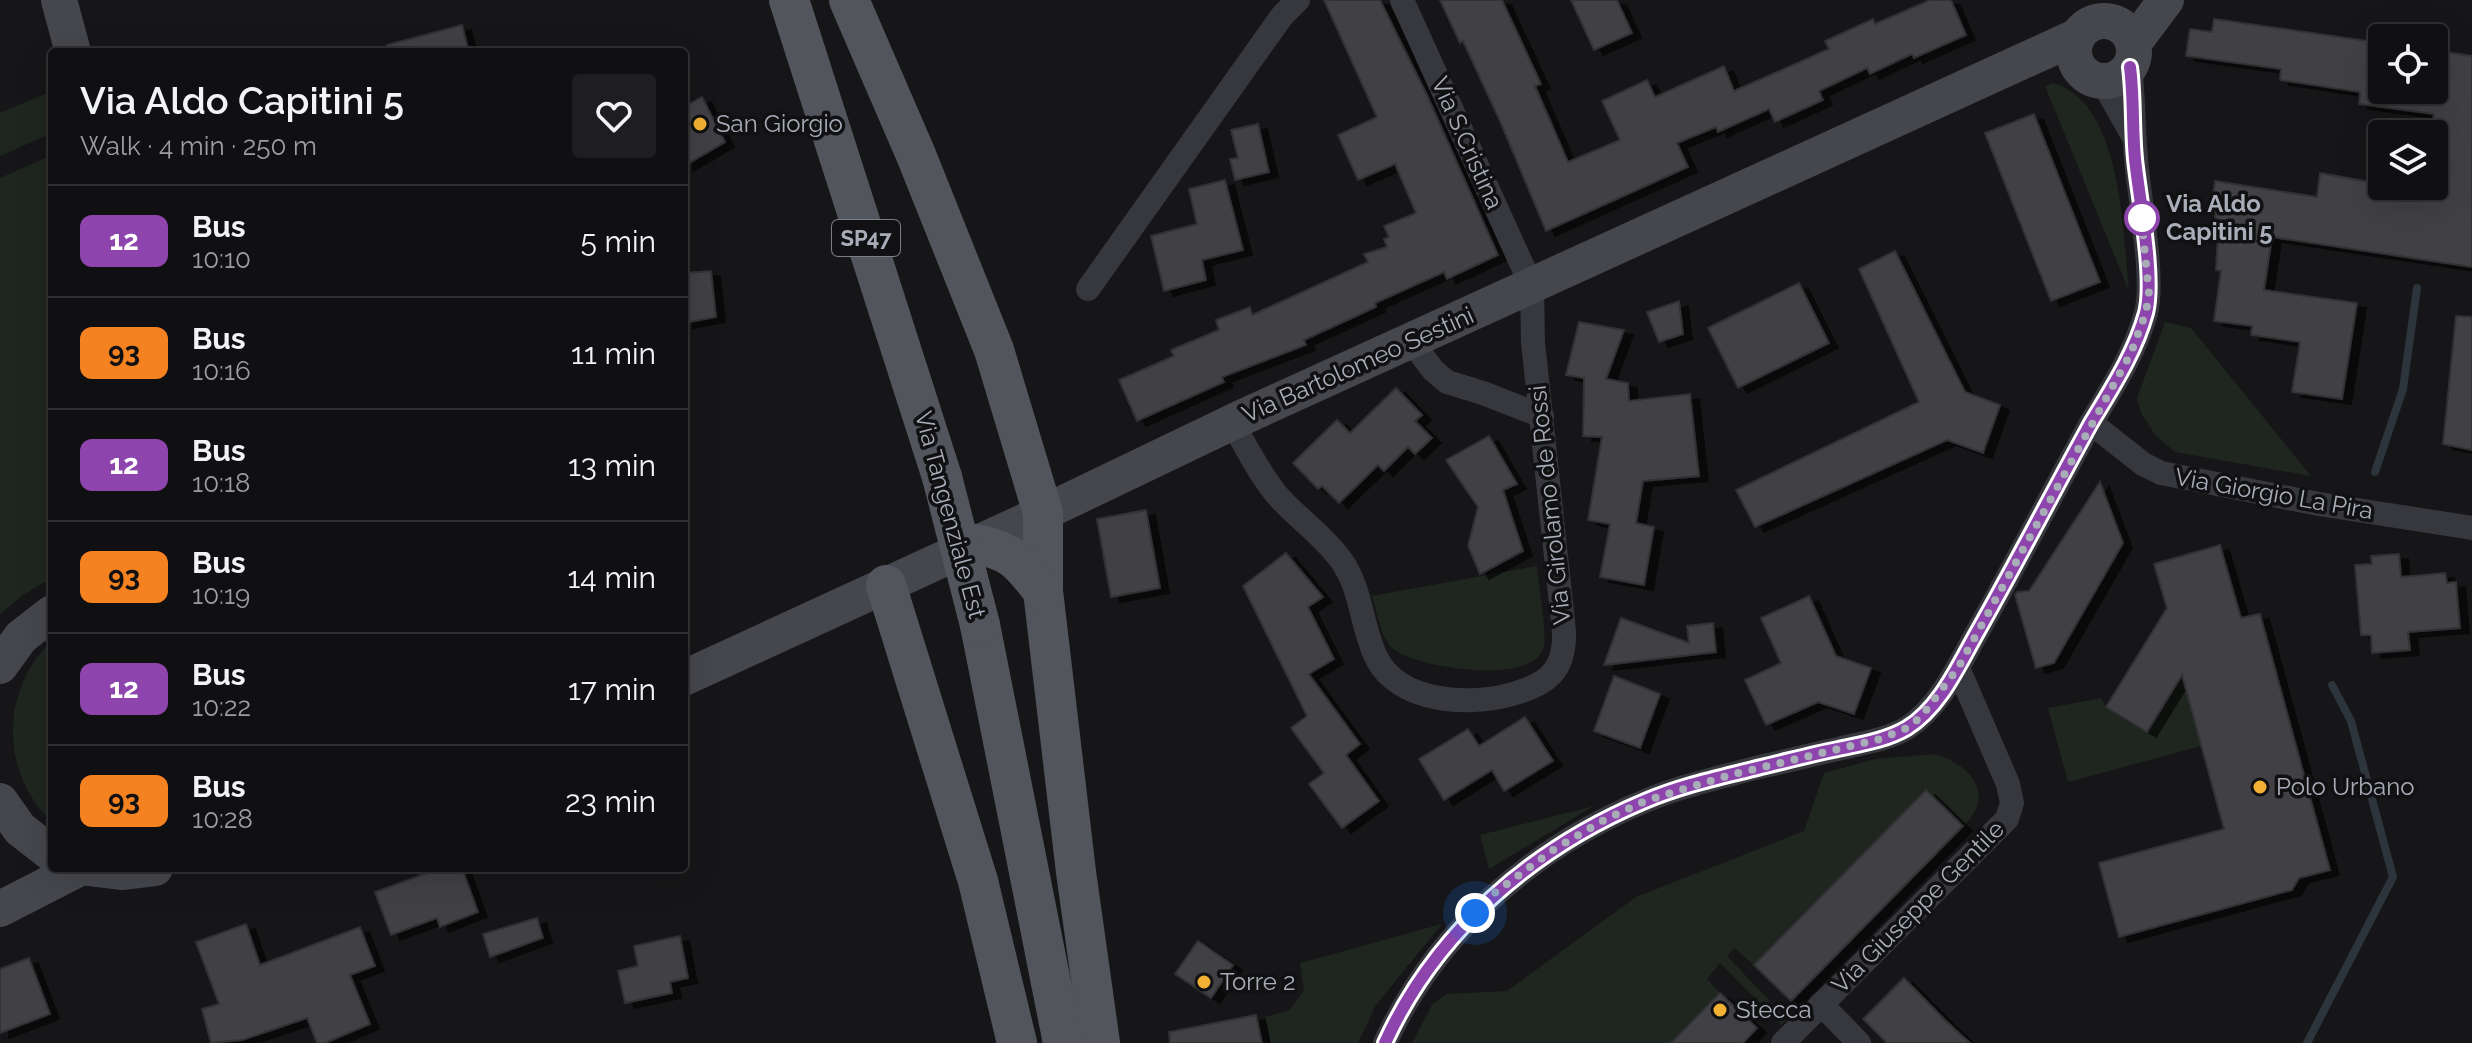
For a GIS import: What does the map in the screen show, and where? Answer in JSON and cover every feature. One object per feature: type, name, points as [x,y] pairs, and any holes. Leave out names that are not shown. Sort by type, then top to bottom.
[{"type":"main road","points":[[59,0],[72,48]]},
{"type":"main road","name":"Via Tangenziale Est","points":[[789,0],[942,477],[980,625],[1063,1043]]},
{"type":"main road","points":[[849,0],[916,155],[994,350],[1043,513],[1043,591],[1076,872],[1100,1043]]},
{"type":"main road","points":[[2109,45],[2166,0]]},
{"type":"main road","name":"Via Bartolomeo Sestini","points":[[688,676],[1043,513],[1232,422],[2034,58],[2109,45]]},
{"type":"main road","points":[[976,544],[1002,550],[1022,565],[1043,591]]},
{"type":"main road","points":[[886,585],[978,881],[1017,1043]]},
{"type":"main road","points":[[0,666],[21,637],[48,616]]},
{"type":"main road","points":[[0,801],[20,829],[48,851]]},
{"type":"main road","points":[[0,909],[72,872]]},
{"type":"street","points":[[1088,289],[1282,16],[1298,0]]},
{"type":"street","name":"Via S.Cristina","points":[[1402,0],[1532,287]]},
{"type":"street","points":[[1385,1043],[1405,1003],[1458,931],[1492,895],[1553,850],[1604,820],[1683,787],[1892,735],[1921,717],[1958,668],[2131,353],[2146,312],[2149,294],[2133,136],[2109,45]]},
{"type":"street","name":"Via Girolamo de Rossi","points":[[1232,422],[1278,496],[1329,544],[1347,568],[1376,657],[1388,675],[1422,694],[1475,699],[1512,695],[1539,684],[1559,664],[1564,649],[1561,591],[1533,342],[1532,287]]},
{"type":"street","points":[[1411,341],[1433,370],[1447,382],[1542,416]]},
{"type":"street","name":"Via Giorgio La Pira","points":[[2091,423],[2143,464],[2161,473],[2304,501],[2472,528]]},
{"type":"street","name":"Via Giuseppe Gentile","points":[[1783,1043],[2002,825],[2011,811],[2008,784],[1958,668]]},
{"type":"street","points":[[1821,1004],[1859,1043]]},
{"type":"shaded area","points":[[2053,83],[2076,95],[2093,115],[2106,142],[2121,205],[2129,291],[2045,86]]},
{"type":"shaded area","points":[[48,93],[48,135],[0,156],[0,113]]},
{"type":"shaded area","points":[[48,157],[48,580],[0,614],[0,178]]},
{"type":"shaded area","points":[[2165,322],[2191,328],[2311,476],[2175,452],[2155,435],[2141,413],[2137,398]]},
{"type":"shaded area","points":[[1537,566],[1544,646],[1536,659],[1520,666],[1473,670],[1424,662],[1392,648],[1379,624],[1372,596]]},
{"type":"shaded area","points":[[48,645],[48,817],[23,780],[15,756],[15,706],[35,660]]},
{"type":"shaded area","points":[[2183,673],[2201,746],[2068,782],[2048,708],[2101,698],[2106,707],[2147,731]]},
{"type":"shaded area","points":[[1935,754],[1969,773],[1979,792],[1973,814],[1963,826],[1925,790],[1754,965],[1734,948],[1727,956],[1787,1019],[1781,1025],[1720,963],[1707,979],[1720,993],[1671,1043],[1412,1043],[1432,1005],[1446,994],[1507,991],[1636,897],[1804,831],[1824,773],[1875,759]]},
{"type":"shaded area","points":[[1594,806],[1489,869],[1480,835]]},
{"type":"shaded area","points":[[1442,924],[1376,1005],[1358,1043],[1270,1043],[1265,1017],[1290,1010],[1304,990],[1300,963]]},
{"type":"building","points":[[1324,0],[1380,0],[1427,95],[1498,255],[1447,279],[1444,272],[1375,303],[1376,307],[1304,340],[1306,345],[1222,377],[1224,382],[1137,421],[1119,380],[1174,356],[1171,350],[1219,330],[1216,320],[1250,307],[1252,315],[1368,262],[1364,254],[1387,247],[1384,239],[1389,237],[1384,226],[1416,213],[1395,164],[1358,180],[1338,135],[1377,117]]},
{"type":"building","points":[[1440,0],[1502,0],[1541,84],[1535,86],[1568,162],[1620,140],[1602,101],[1647,80],[1655,97],[1724,66],[1734,91],[1829,49],[1825,41],[1873,19],[1875,24],[1930,0],[1951,0],[1966,35],[1914,58],[1912,54],[1870,74],[1867,68],[1819,91],[1823,100],[1775,122],[1769,109],[1718,132],[1716,127],[1677,143],[1688,167],[1546,231],[1500,121]]},
{"type":"building","points":[[1571,0],[1617,0],[1632,33],[1594,50]]},
{"type":"building","points":[[2214,19],[2368,41],[2368,104],[2448,104],[2448,52],[2472,56],[2472,267],[2272,237],[2264,290],[2357,303],[2342,399],[2292,392],[2300,342],[2251,335],[2252,326],[2214,321],[2221,271],[2216,270],[2218,233],[2213,232],[2216,212],[2211,211],[2215,181],[2317,197],[2320,173],[2368,182],[2368,200],[2448,200],[2448,120],[2433,120],[2434,114],[2359,104],[2360,92],[2280,80],[2281,69],[2186,56],[2190,29],[2212,32]]},
{"type":"building","points":[[462,25],[468,48],[387,48],[387,45]]},
{"type":"building","name":"San Giorgio","points":[[702,97],[725,142],[688,164],[688,105]]},
{"type":"building","points":[[2034,114],[2100,282],[2051,301],[1985,133]]},
{"type":"building","points":[[1258,124],[1269,172],[1235,180],[1230,159],[1238,158],[1231,130]]},
{"type":"building","points":[[1225,180],[1243,250],[1202,260],[1206,280],[1164,291],[1151,236],[1197,224],[1189,189]]},
{"type":"building","points":[[1895,251],[1965,392],[2000,405],[1983,453],[1947,440],[1755,527],[1736,490],[1919,402],[1859,269]]},
{"type":"building","points":[[711,271],[716,317],[688,322],[688,273]]},
{"type":"building","points":[[1799,283],[1829,343],[1738,388],[1708,328]]},
{"type":"building","points":[[1679,301],[1683,334],[1659,342],[1647,312]]},
{"type":"building","points":[[2456,316],[2472,317],[2472,450],[2443,444]]},
{"type":"building","points":[[1579,322],[1624,330],[1606,379],[1628,383],[1629,401],[1690,394],[1699,476],[1643,481],[1636,523],[1654,527],[1644,585],[1600,577],[1610,524],[1588,520],[1602,437],[1583,436],[1584,378],[1566,375]]},
{"type":"building","points":[[1396,388],[1422,415],[1415,421],[1432,438],[1415,454],[1408,447],[1384,471],[1378,465],[1339,503],[1322,486],[1318,489],[1293,463],[1337,420],[1350,433]]},
{"type":"building","points":[[1489,436],[1517,484],[1503,490],[1523,551],[1480,574],[1468,546],[1478,507],[1446,460]]},
{"type":"building","points":[[2100,482],[2123,543],[2054,663],[2036,668],[2015,595],[2029,591]]},
{"type":"building","points":[[1146,510],[1160,588],[1111,597],[1097,519]]},
{"type":"building","name":"Polo Urbano","points":[[2220,545],[2241,618],[2260,614],[2330,870],[2299,878],[2292,890],[2119,937],[2099,863],[2224,829],[2182,675],[2147,732],[2106,707],[2167,608],[2154,564]]},
{"type":"building","points":[[1286,553],[1323,597],[1308,607],[1334,659],[1309,674],[1360,744],[1346,755],[1379,801],[1342,828],[1309,784],[1324,773],[1291,728],[1307,716],[1243,586]]},
{"type":"building","points":[[2399,554],[2401,577],[2445,573],[2447,583],[2456,582],[2460,628],[2408,632],[2410,650],[2372,653],[2371,635],[2361,635],[2355,565],[2372,564],[2371,556]]},
{"type":"building","points":[[1809,596],[1836,656],[1871,668],[1854,714],[1818,702],[1766,725],[1745,680],[1781,663],[1761,618]]},
{"type":"building","points":[[1621,618],[1689,643],[1687,626],[1713,623],[1716,652],[1604,665]]},
{"type":"building","points":[[1614,676],[1660,694],[1640,748],[1594,731]]},
{"type":"building","points":[[1525,717],[1553,761],[1504,791],[1492,770],[1444,800],[1419,759],[1468,729],[1479,746]]},
{"type":"building","points":[[1926,790],[1963,826],[1791,1001],[1754,965]]},
{"type":"building","points":[[430,872],[463,872],[478,912],[440,927],[437,918],[391,935],[375,892]]},
{"type":"building","points":[[537,918],[543,938],[490,957],[483,934]]},
{"type":"building","points":[[246,924],[260,965],[360,927],[375,966],[350,975],[370,1024],[325,1043],[317,1043],[307,1018],[242,1040],[211,1043],[202,1009],[219,1004],[196,942]]},
{"type":"building","points":[[680,936],[688,978],[670,982],[672,993],[625,1003],[618,971],[638,966],[634,946]]},
{"type":"building","name":"Torre 2","points":[[1198,941],[1233,965],[1211,998],[1175,974]]},
{"type":"building","points":[[29,958],[50,1014],[0,1033],[0,969]]},
{"type":"building","points":[[1904,978],[1970,1043],[1887,1043],[1863,1019]]},
{"type":"building","name":"Stecca","points":[[1720,993],[1757,1028],[1743,1043],[1671,1043]]},
{"type":"building","points":[[1256,1015],[1262,1043],[1170,1043],[1169,1032]]},
{"type":"waterway","points":[[2375,472],[2403,389],[2417,288]]},
{"type":"waterway","points":[[2307,1043],[2393,877],[2351,721],[2332,685]]},
{"type":"bus line","name":"12","points":[[1385,1043],[1405,1003],[1458,931],[1492,895],[1553,850],[1604,820],[1645,801],[1683,787],[1880,739],[1907,728],[1930,707],[1958,668],[2112,388],[2131,353],[2146,312],[2149,294],[2133,136],[2130,67]]},
{"type":"place","name":"San Giorgio","points":[[700,124]]},
{"type":"place","name":"Via Aldo Capitini 5","points":[[2142,218]]},
{"type":"place","name":"Polo Urbano","points":[[2260,787]]},
{"type":"place","name":"Torre 2","points":[[1204,982]]},
{"type":"place","name":"Stecca","points":[[1720,1010]]},
{"type":"route","points":[[1475,913],[1492,895],[1553,850],[1604,820],[1645,801],[1683,787],[1880,739],[1907,728],[1921,717],[1958,668],[2131,353],[2149,294],[2141,214],[2142,218]]}]
